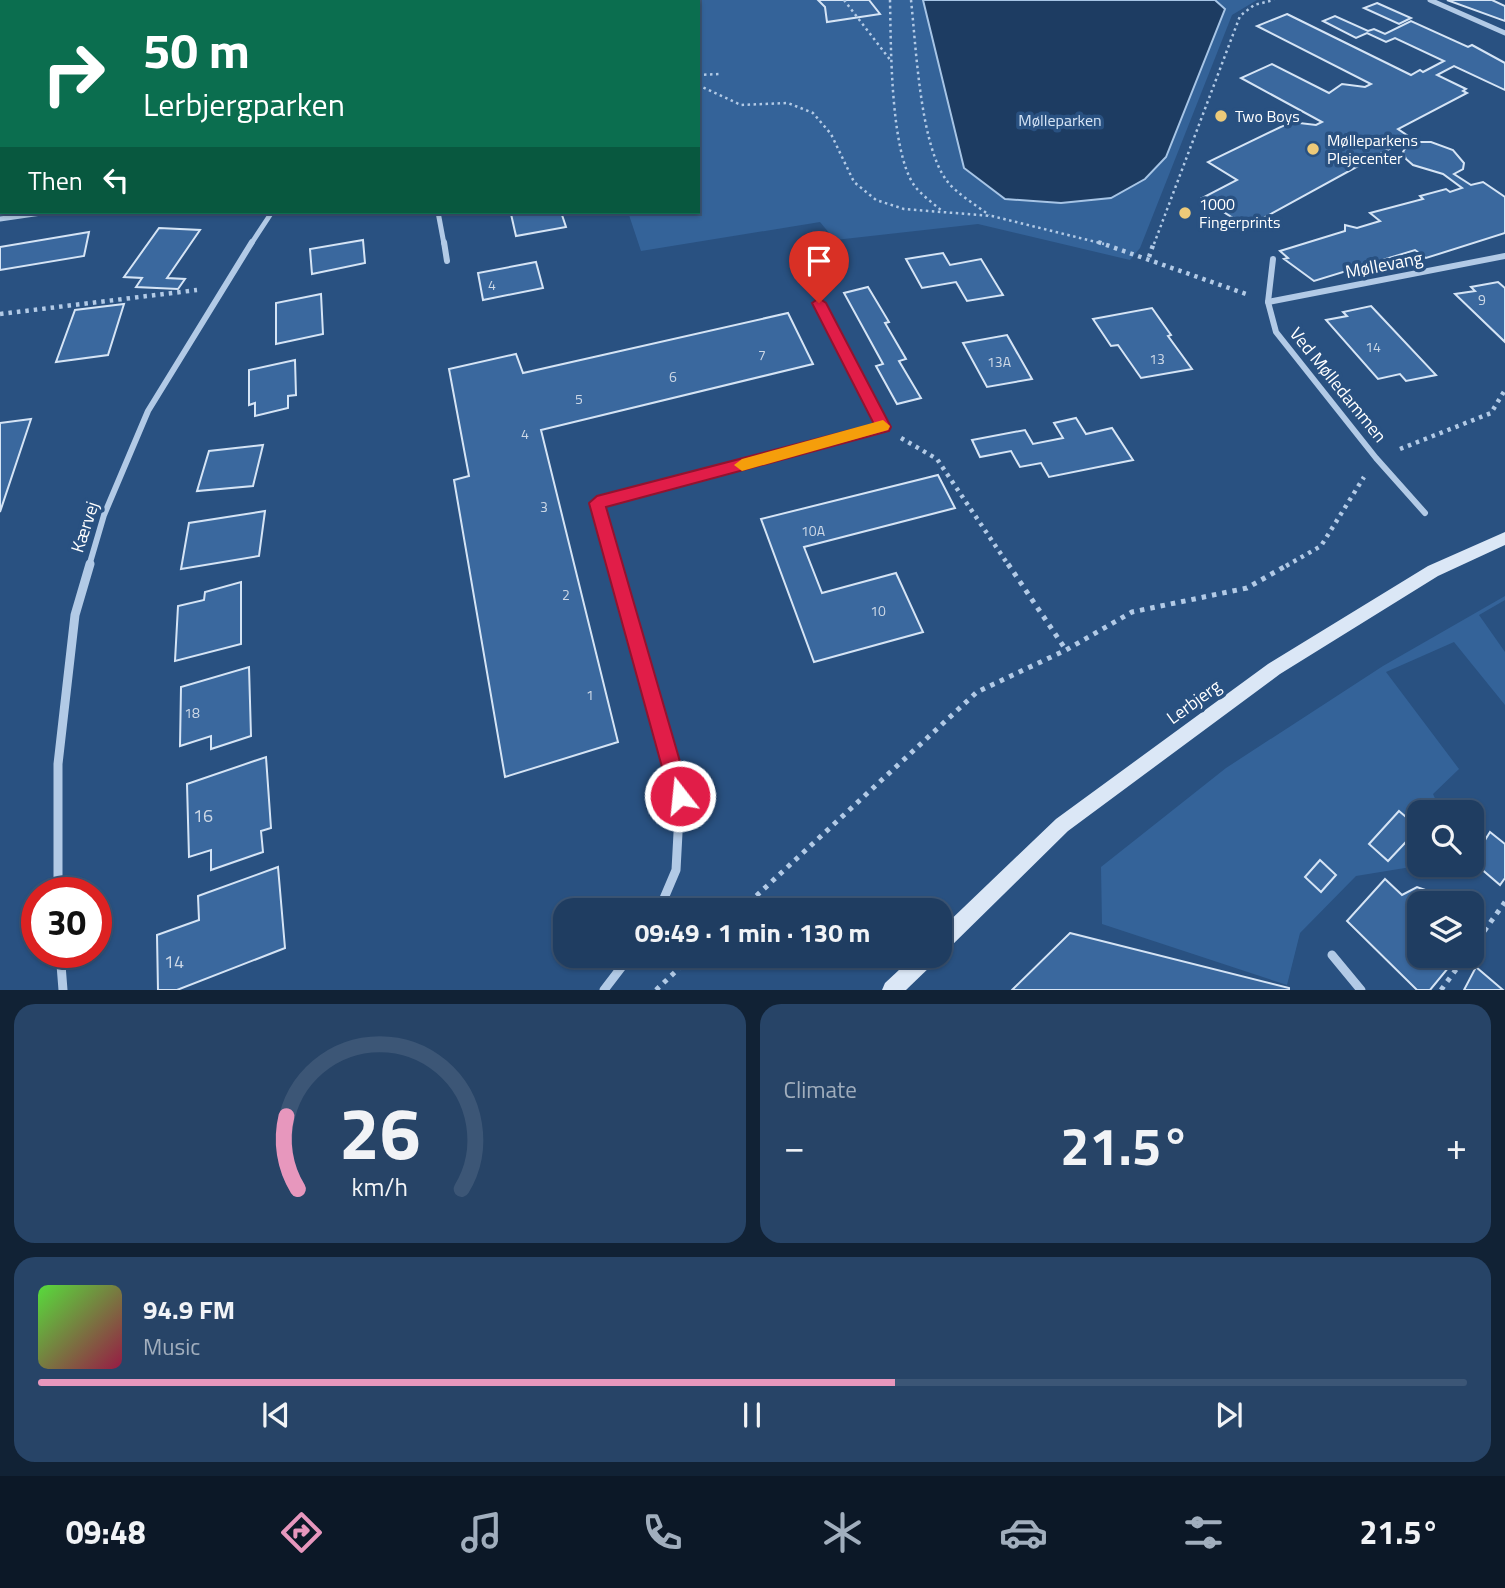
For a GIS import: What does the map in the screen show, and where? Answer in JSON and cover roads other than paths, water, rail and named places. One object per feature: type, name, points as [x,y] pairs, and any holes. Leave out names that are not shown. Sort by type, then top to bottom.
[{"type":"street","points":[[1430,0],[1505,33]]},
{"type":"street","points":[[0,219],[34,214]]},
{"type":"street","name":"Kærvej","points":[[58,877],[58,764],[75,615],[104,515],[148,411],[222,287],[271,214]]},
{"type":"street","points":[[438,214],[447,261]]},
{"type":"street","name":"Møllevang","points":[[1268,302],[1505,256]]},
{"type":"street","name":"Ved Mølledammen","points":[[1273,259],[1268,302],[1276,332],[1376,458],[1425,513]]},
{"type":"street","points":[[664,898],[676,870],[680,796],[597,503],[883,427],[819,303]]},
{"type":"street","name":"Lerbjerg","points":[[952,931],[1062,825],[1274,669],[1433,571],[1505,538]]},
{"type":"street","points":[[1332,955],[1361,989]]},
{"type":"street","points":[[61,968],[63,989]]},
{"type":"street","points":[[604,989],[621,968]]},
{"type":"street","points":[[892,989],[914,968]]},
{"type":"place","name":"Two Boys","points":[[1221,116]]},
{"type":"place","name":"Mølleparkens Plejecenter","points":[[1313,149]]},
{"type":"place","name":"1000 Fingerprints","points":[[1185,213]]},
{"type":"park label","name":"Mølleparken","points":[[1060,120]]}]
